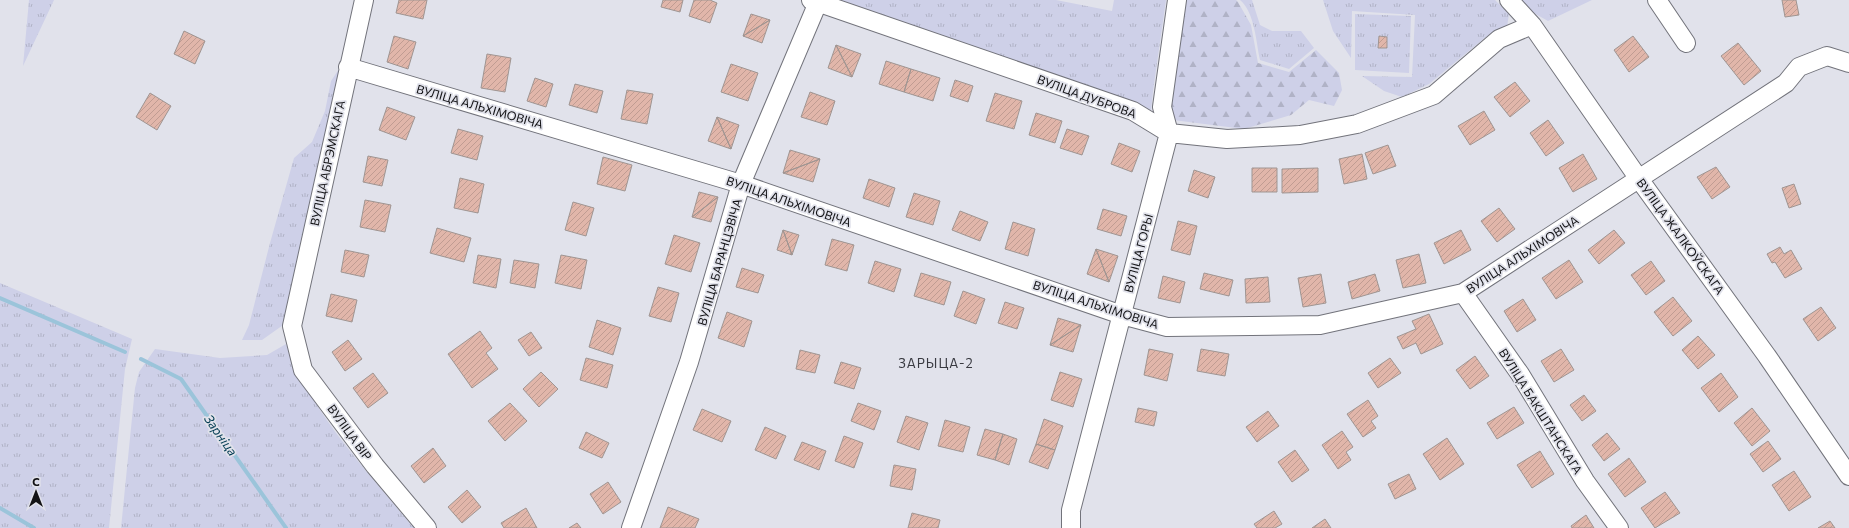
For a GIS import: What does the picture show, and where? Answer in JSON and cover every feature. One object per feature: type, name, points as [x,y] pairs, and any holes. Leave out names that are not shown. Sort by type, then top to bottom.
[{"type":"street","name":"ВУЛІЦА АБРЭМСКАГА","points":[[292,326],[364,0]]},
{"type":"street","name":"ВУЛІЦА ГОРЫ","points":[[1071,528],[1071,510],[1169,133],[1162,107],[1177,0]]},
{"type":"street","name":"ВУЛІЦА ЖАЛКОЎСКАГА","points":[[1509,0],[1532,26],[1638,179],[1767,356],[1849,476]]},
{"type":"street","points":[[1657,0],[1686,43]]},
{"type":"street","name":"ВУЛІЦА ДУБРОВА","points":[[816,1],[1133,111],[1169,133],[1227,139],[1292,136],[1357,124],[1434,95],[1499,39],[1532,26]]},
{"type":"street","name":"ВУЛІЦА БАРАНЦЭВІЧА","points":[[631,528],[689,362],[741,184],[816,1]]},
{"type":"street","name":"ВУЛІЦА АЛЬХІМОВІЧА","points":[[348,67],[741,184],[1122,315],[1167,327],[1320,325],[1463,293],[1786,83],[1799,67],[1827,56],[1849,63]]},
{"type":"street","name":"ВУЛІЦА БАКШТАНСКАГА","points":[[1463,293],[1520,374],[1585,481],[1619,528]]},
{"type":"street","name":"ВУЛІЦА ВІР","points":[[292,326],[303,370],[374,466],[427,528]]},
{"type":"green space","points":[[29,0],[54,0],[23,66]]},
{"type":"green space","points":[[831,0],[1056,0],[1112,11],[1114,0],[1166,0],[1151,111]]},
{"type":"green space","points":[[1185,0],[1236,0],[1251,25],[1258,63],[1289,72],[1316,50],[1339,73],[1342,90],[1334,106],[1309,100],[1291,115],[1244,129],[1173,120],[1169,92]]},
{"type":"green space","points":[[1240,0],[1252,0],[1260,25],[1272,31],[1301,31],[1314,48],[1289,69],[1260,60],[1252,20],[1249,12]]},
{"type":"green space","points":[[1323,0],[1495,0],[1509,14],[1507,27],[1487,36],[1429,84],[1402,97],[1384,91],[1362,76],[1412,77],[1415,15],[1352,11],[1351,58],[1333,31]]},
{"type":"green space","points":[[1521,0],[1592,0],[1548,21],[1532,12]]},
{"type":"green space","points":[[1355,14],[1411,16],[1409,73],[1355,70]]},
{"type":"green space","points":[[339,69],[286,323],[262,340],[242,340],[249,325],[294,158],[312,142],[325,111],[331,81]]},
{"type":"green space","points":[[0,283],[132,339],[125,369],[109,528],[0,528]]},
{"type":"green space","points":[[286,344],[310,394],[325,417],[358,461],[411,525],[416,528],[121,528],[135,388],[139,372],[155,349],[220,358],[267,355]]},
{"type":"building","points":[[399,0],[427,0],[423,19],[396,13]]},
{"type":"building","points":[[663,0],[683,0],[680,12],[661,7]]},
{"type":"building","points":[[694,0],[710,0],[717,3],[710,23],[689,16]]},
{"type":"building","points":[[1782,0],[1796,0],[1799,15],[1785,17]]},
{"type":"building","points":[[751,14],[770,20],[743,36]]},
{"type":"building","points":[[770,20],[762,43],[743,36]]},
{"type":"building","points":[[184,31],[205,41],[195,64],[174,54]]},
{"type":"building","points":[[394,36],[416,42],[408,69],[387,62]]},
{"type":"building","points":[[1379,36],[1387,37],[1387,48],[1378,48]]},
{"type":"building","points":[[1633,36],[1649,57],[1629,72],[1614,50]]},
{"type":"building","points":[[1738,43],[1761,71],[1744,85],[1721,56]]},
{"type":"building","points":[[836,45],[861,54],[852,77]]},
{"type":"building","points":[[836,45],[852,77],[828,68]]},
{"type":"building","points":[[487,54],[511,58],[505,92],[481,88]]},
{"type":"building","points":[[886,61],[911,69],[904,92],[879,84]]},
{"type":"building","points":[[731,64],[758,73],[748,101],[721,92]]},
{"type":"building","points":[[911,69],[940,78],[933,101],[904,92]]},
{"type":"building","points":[[535,78],[553,84],[546,107],[527,101]]},
{"type":"building","points":[[955,80],[973,86],[968,102],[950,96]]},
{"type":"building","points":[[1515,82],[1530,101],[1510,117],[1494,97]]},
{"type":"building","points":[[575,84],[603,91],[597,113],[569,105]]},
{"type":"building","points":[[627,90],[653,94],[647,124],[621,119]]},
{"type":"building","points":[[810,92],[835,101],[827,125],[801,117]]},
{"type":"building","points":[[150,93],[171,106],[157,130],[136,117]]},
{"type":"building","points":[[995,93],[1022,101],[1014,129],[986,121]]},
{"type":"building","points":[[387,107],[415,117],[406,140],[379,130]]},
{"type":"building","points":[[1484,111],[1495,130],[1470,145],[1458,126]]},
{"type":"building","points":[[1036,113],[1062,121],[1055,143],[1029,135]]},
{"type":"building","points":[[717,117],[731,149],[708,141]]},
{"type":"building","points":[[717,117],[739,125],[731,149]]},
{"type":"building","points":[[1548,120],[1564,143],[1546,156],[1530,133]]},
{"type":"building","points":[[458,129],[483,136],[477,160],[451,153]]},
{"type":"building","points":[[1067,129],[1089,136],[1082,155],[1060,148]]},
{"type":"building","points":[[1119,143],[1140,151],[1132,172],[1111,164]]},
{"type":"building","points":[[1388,145],[1396,166],[1373,174],[1365,153]]},
{"type":"building","points":[[790,150],[820,159],[783,173]]},
{"type":"building","points":[[1362,154],[1367,179],[1344,184],[1339,159]]},
{"type":"building","points":[[1583,154],[1597,179],[1573,192],[1559,168]]},
{"type":"building","points":[[368,156],[388,160],[382,186],[363,182]]},
{"type":"building","points":[[603,157],[632,165],[625,191],[597,184]]},
{"type":"building","points":[[820,159],[813,182],[783,173]]},
{"type":"building","points":[[1716,167],[1730,187],[1712,199],[1697,177]]},
{"type":"building","points":[[1252,168],[1277,168],[1277,192],[1252,192]]},
{"type":"building","points":[[1318,168],[1318,192],[1282,193],[1282,169]]},
{"type":"building","points":[[1194,170],[1215,177],[1208,198],[1188,191]]},
{"type":"building","points":[[460,178],[484,184],[478,213],[454,208]]},
{"type":"building","points":[[869,179],[895,188],[889,207],[863,198]]},
{"type":"building","points":[[1794,184],[1801,204],[1789,208],[1782,188]]},
{"type":"building","points":[[699,192],[718,197],[692,217]]},
{"type":"building","points":[[914,193],[940,201],[933,225],[906,217]]},
{"type":"building","points":[[718,197],[711,222],[692,217]]},
{"type":"building","points":[[365,200],[391,205],[385,232],[360,227]]},
{"type":"building","points":[[573,202],[594,208],[586,236],[565,230]]},
{"type":"building","points":[[1499,208],[1515,229],[1497,242],[1481,221]]},
{"type":"building","points":[[1103,209],[1127,216],[1121,236],[1097,229]]},
{"type":"building","points":[[960,211],[988,222],[980,241],[952,230]]},
{"type":"building","points":[[1178,221],[1197,226],[1190,255],[1171,250]]},
{"type":"building","points":[[1013,222],[1035,229],[1028,256],[1005,249]]},
{"type":"building","points":[[437,228],[471,238],[464,262],[430,253]]},
{"type":"building","points":[[783,230],[799,235],[792,255]]},
{"type":"building","points":[[783,230],[792,255],[777,250]]},
{"type":"building","points":[[1461,230],[1471,250],[1444,264],[1434,243]]},
{"type":"building","points":[[1614,230],[1625,243],[1599,264],[1588,250]]},
{"type":"building","points":[[674,235],[700,243],[691,272],[665,264]]},
{"type":"building","points":[[832,239],[854,245],[847,271],[825,265]]},
{"type":"building","points":[[1780,247],[1784,254],[1791,250],[1802,269],[1785,278],[1775,262],[1772,263],[1767,254]]},
{"type":"building","points":[[1096,249],[1109,282],[1087,274]]},
{"type":"building","points":[[1096,249],[1118,256],[1109,282]]},
{"type":"building","points":[[345,250],[369,255],[364,277],[341,272]]},
{"type":"building","points":[[1419,254],[1426,283],[1403,288],[1396,260]]},
{"type":"building","points":[[478,255],[501,259],[496,288],[473,283]]},
{"type":"building","points":[[561,255],[587,260],[581,289],[555,283]]},
{"type":"building","points":[[514,260],[539,264],[535,288],[510,283]]},
{"type":"building","points":[[1569,260],[1583,282],[1556,299],[1542,278]]},
{"type":"building","points":[[875,261],[901,269],[894,292],[868,283]]},
{"type":"building","points":[[1651,261],[1665,281],[1646,295],[1631,275]]},
{"type":"building","points":[[742,268],[764,275],[758,293],[736,287]]},
{"type":"building","points":[[921,273],[951,282],[944,305],[914,296]]},
{"type":"building","points":[[1204,273],[1233,280],[1229,296],[1200,289]]},
{"type":"building","points":[[1321,274],[1326,303],[1303,307],[1298,278]]},
{"type":"building","points":[[1375,274],[1380,291],[1352,299],[1348,282]]},
{"type":"building","points":[[1163,276],[1185,282],[1180,303],[1158,298]]},
{"type":"building","points":[[1268,277],[1270,302],[1246,303],[1245,279]]},
{"type":"building","points":[[658,287],[679,293],[671,322],[649,316]]},
{"type":"building","points":[[963,291],[985,299],[976,324],[954,316]]},
{"type":"building","points":[[331,294],[357,300],[352,322],[326,316]]},
{"type":"building","points":[[1673,297],[1692,321],[1673,336],[1654,312]]},
{"type":"building","points":[[1523,299],[1536,320],[1517,332],[1504,311]]},
{"type":"building","points":[[1005,302],[1024,308],[1017,329],[998,323]]},
{"type":"building","points":[[1821,307],[1836,328],[1818,341],[1803,319]]},
{"type":"building","points":[[727,312],[752,321],[744,347],[718,338]]},
{"type":"building","points":[[1429,314],[1443,344],[1421,354],[1416,343],[1403,349],[1397,337],[1416,329],[1412,321]]},
{"type":"building","points":[[1058,318],[1081,325],[1050,345]]},
{"type":"building","points":[[597,320],[621,328],[613,355],[589,347]]},
{"type":"building","points":[[1081,325],[1073,352],[1050,345]]},
{"type":"building","points":[[480,331],[492,348],[486,353],[498,369],[472,388],[448,354]]},
{"type":"building","points":[[531,332],[542,348],[529,356],[518,340]]},
{"type":"building","points":[[1698,336],[1715,355],[1698,369],[1682,350]]},
{"type":"building","points":[[348,340],[362,359],[345,371],[332,352]]},
{"type":"building","points":[[1149,349],[1173,354],[1167,381],[1144,375]]},
{"type":"building","points":[[1201,349],[1229,354],[1225,376],[1197,371]]},
{"type":"building","points":[[1561,349],[1574,370],[1554,382],[1541,361]]},
{"type":"building","points":[[800,350],[820,355],[815,373],[796,369]]},
{"type":"building","points":[[1475,356],[1489,376],[1470,389],[1456,370]]},
{"type":"building","points":[[586,358],[613,365],[607,388],[580,380]]},
{"type":"building","points":[[1390,358],[1401,373],[1378,388],[1368,373]]},
{"type":"building","points":[[841,362],[861,368],[854,389],[834,383]]},
{"type":"building","points":[[541,372],[558,389],[539,407],[523,389]]},
{"type":"building","points":[[1060,372],[1082,379],[1073,407],[1051,400]]},
{"type":"building","points":[[373,373],[388,393],[368,408],[353,388]]},
{"type":"building","points":[[1721,373],[1738,397],[1719,412],[1701,388]]},
{"type":"building","points":[[1584,395],[1596,411],[1582,421],[1570,405]]},
{"type":"building","points":[[1368,400],[1378,416],[1371,421],[1376,428],[1363,437],[1347,414]]},
{"type":"building","points":[[510,403],[527,421],[505,441],[488,421]]},
{"type":"building","points":[[858,403],[881,411],[874,430],[851,421]]},
{"type":"building","points":[[1514,407],[1524,423],[1497,439],[1487,423]]},
{"type":"building","points":[[1138,408],[1157,412],[1154,426],[1135,422]]},
{"type":"building","points":[[1752,408],[1770,431],[1752,446],[1734,423]]},
{"type":"building","points":[[702,409],[731,421],[722,442],[693,430]]},
{"type":"building","points":[[1268,411],[1279,426],[1257,442],[1246,427]]},
{"type":"building","points":[[906,416],[928,423],[919,450],[897,442]]},
{"type":"building","points":[[1044,419],[1063,426],[1055,450],[1036,444]]},
{"type":"building","points":[[945,420],[970,427],[963,452],[938,446]]},
{"type":"building","points":[[765,427],[786,436],[776,459],[755,450]]},
{"type":"building","points":[[985,429],[1003,434],[995,460],[977,455]]},
{"type":"building","points":[[1342,431],[1353,447],[1346,452],[1351,460],[1338,469],[1322,445]]},
{"type":"building","points":[[586,432],[609,443],[602,458],[579,448]]},
{"type":"building","points":[[1607,433],[1620,449],[1604,461],[1592,445]]},
{"type":"building","points":[[1003,434],[1017,439],[1009,465],[995,460]]},
{"type":"building","points":[[844,436],[863,443],[854,468],[835,461]]},
{"type":"building","points":[[1447,438],[1464,464],[1440,480],[1423,454]]},
{"type":"building","points":[[1768,441],[1781,459],[1763,472],[1750,454]]},
{"type":"building","points":[[802,442],[826,451],[819,470],[794,460]]},
{"type":"building","points":[[1036,444],[1055,450],[1048,469],[1029,462]]},
{"type":"building","points":[[433,448],[446,466],[424,483],[411,466]]},
{"type":"building","points":[[1295,450],[1309,470],[1292,482],[1278,462]]},
{"type":"building","points":[[1540,451],[1554,474],[1532,488],[1517,465]]},
{"type":"building","points":[[1629,458],[1646,482],[1625,497],[1608,474]]},
{"type":"building","points":[[894,465],[916,469],[912,490],[890,486]]},
{"type":"building","points":[[1794,471],[1811,497],[1789,511],[1772,485]]},
{"type":"building","points":[[1409,474],[1416,489],[1395,499],[1388,484]]},
{"type":"building","points":[[608,482],[621,502],[603,514],[590,494]]},
{"type":"building","points":[[467,490],[481,507],[462,523],[448,507]]},
{"type":"building","points":[[1665,492],[1680,513],[1655,528],[1641,508]]},
{"type":"building","points":[[668,507],[699,519],[695,528],[660,528]]},
{"type":"building","points":[[526,508],[537,528],[504,528],[501,523]]},
{"type":"building","points":[[1274,511],[1282,524],[1275,528],[1257,528],[1254,524]]},
{"type":"building","points":[[912,513],[940,520],[938,528],[908,528]]},
{"type":"building","points":[[1586,515],[1594,528],[1572,528],[1571,526]]},
{"type":"building","points":[[1325,519],[1331,528],[1312,528]]},
{"type":"building","points":[[1830,521],[1835,528],[1818,528]]},
{"type":"building","points":[[577,523],[581,528],[569,528]]},
{"type":"waterway","name":"Зарніца","points":[[0,298],[125,352]]},
{"type":"waterway","name":"Зарніца","points":[[141,359],[181,379],[286,528]]},
{"type":"waterway","points":[[0,508],[34,528]]},
{"type":"district","name":"ЗАРЫЦА-2","points":[[936,363]]}]
